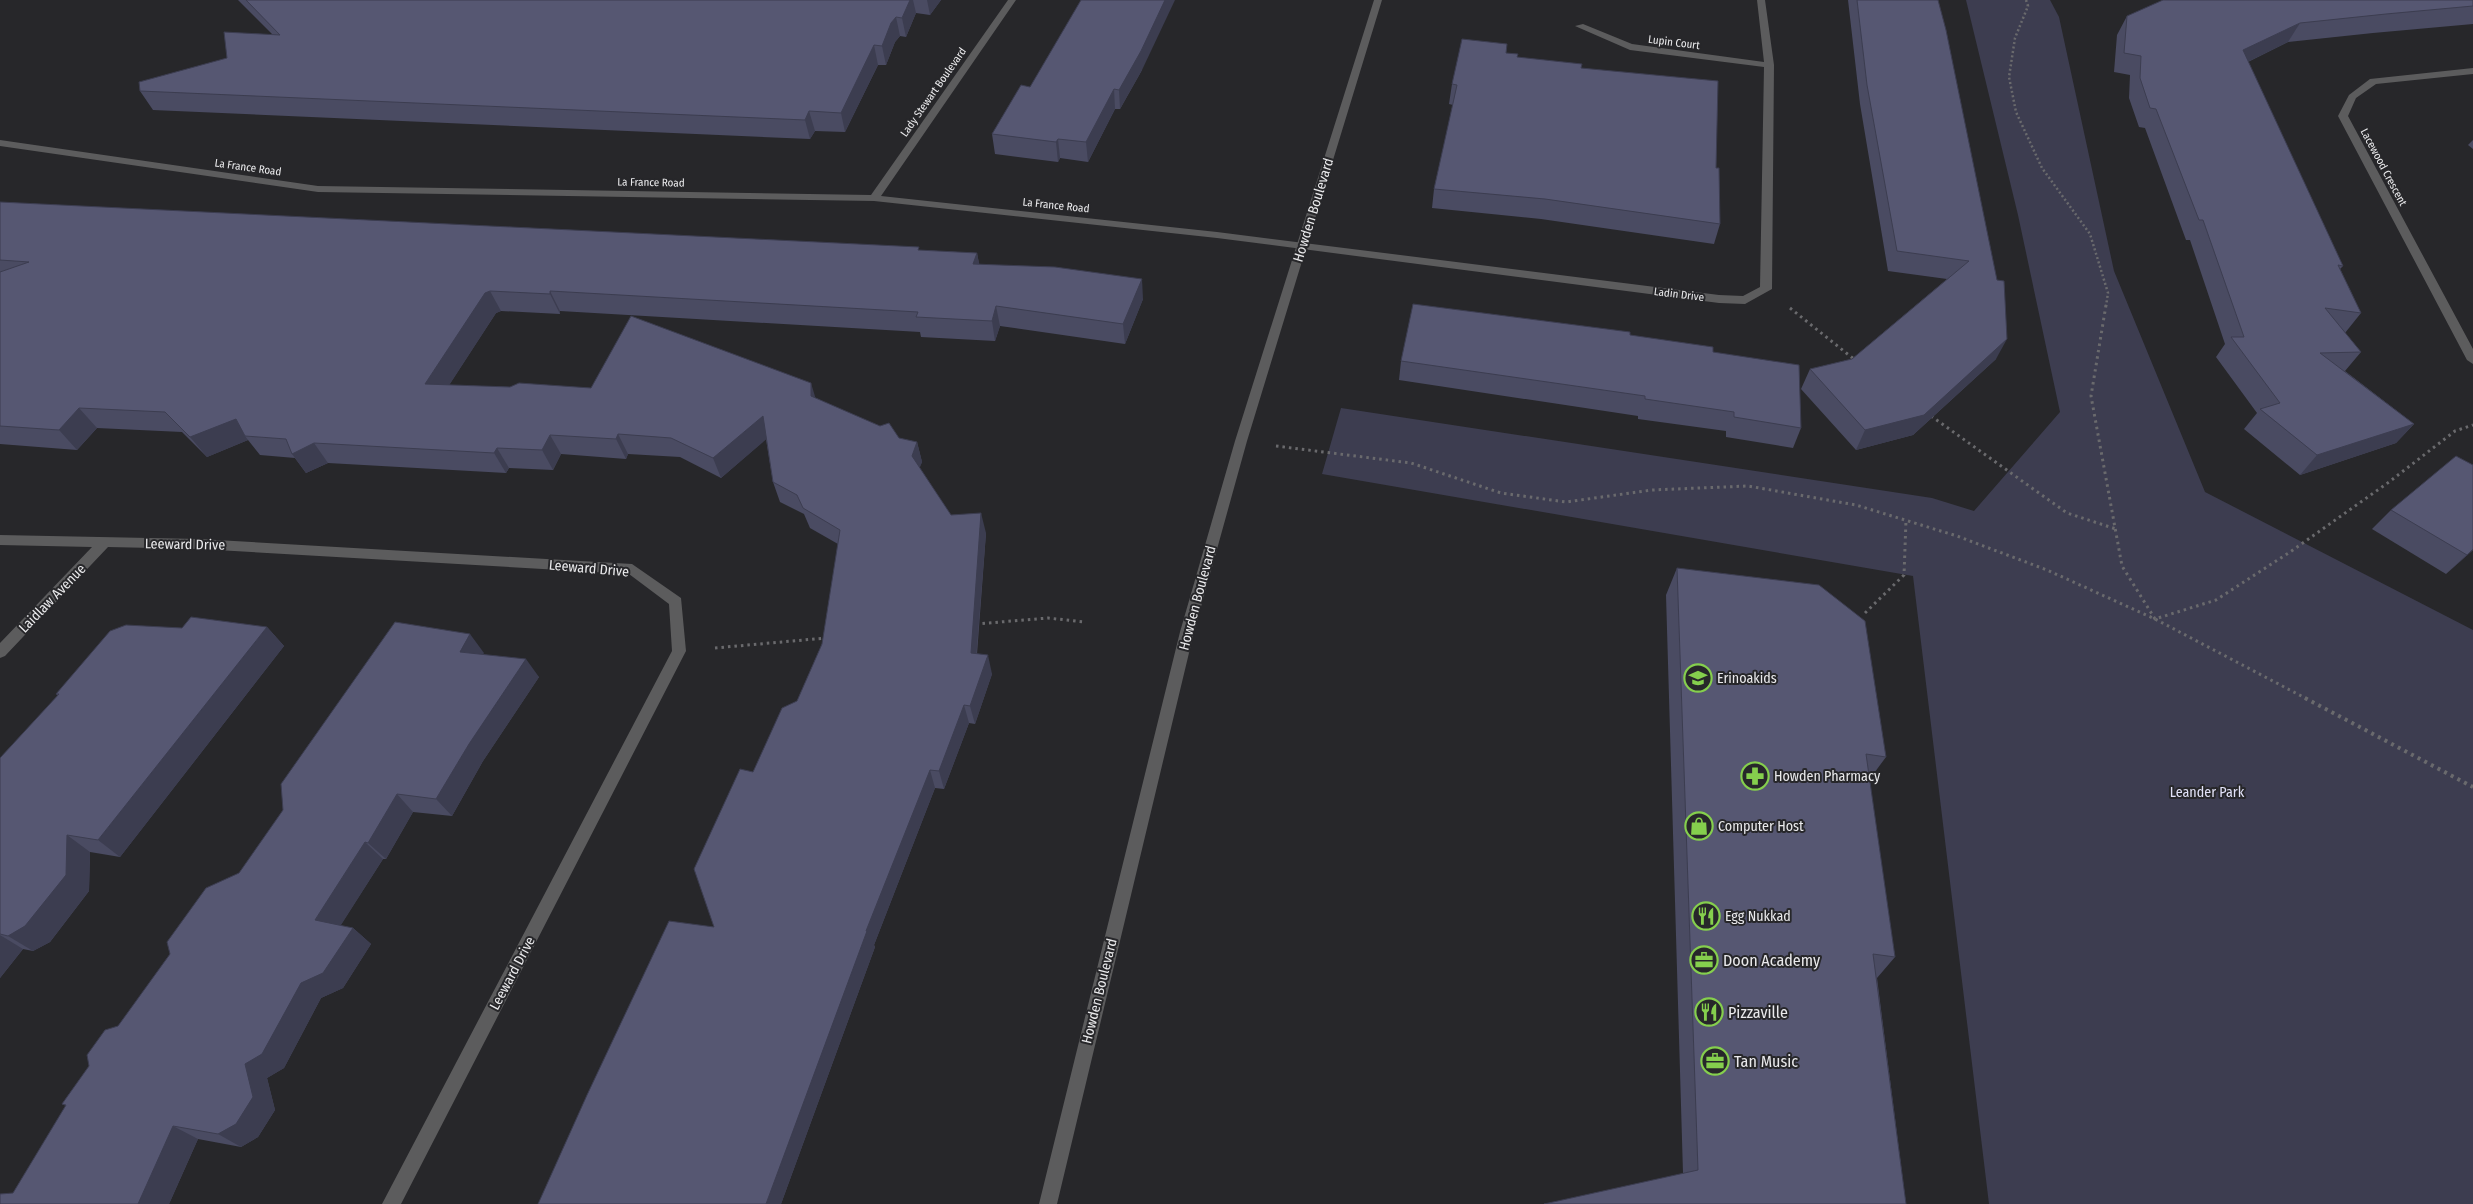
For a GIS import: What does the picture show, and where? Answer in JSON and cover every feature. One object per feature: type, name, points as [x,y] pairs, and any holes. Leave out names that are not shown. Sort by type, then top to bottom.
[{"type":"street","name":"Lady Stewart Boulevard","points":[[874,198],[1012,0]]},
{"type":"street","name":"Howden Boulevard","points":[[1048,1204],[1187,632],[1240,441],[1378,0]]},
{"type":"street","points":[[1761,0],[1769,65],[1766,289]]},
{"type":"street","name":"Lupin Court","points":[[1580,26],[1630,47],[1769,65]]},
{"type":"street","name":"Lacewood Crescent","points":[[2473,71],[2373,81],[2352,97],[2343,116],[2473,360]]},
{"type":"street","name":"La France Road","points":[[0,143],[318,189],[874,198],[1302,246]]},
{"type":"street","name":"Ladin Drive","points":[[1302,246],[1719,299],[1746,300],[1766,289]]},
{"type":"street","name":"Leeward Drive","points":[[0,540],[199,544],[632,569],[676,602],[680,651],[391,1204]]},
{"type":"street","name":"Laidlaw Avenue","points":[[0,652],[104,543]]},
{"type":"path","points":[[2026,0],[2028,6],[2015,38],[2009,77],[2016,112],[2042,168],[2090,234],[2108,294],[2091,396],[2122,566],[2155,619]]},
{"type":"path","points":[[1766,289],[1857,361]]},
{"type":"path","points":[[1928,414],[2067,513],[2116,529]]},
{"type":"path","points":[[2155,619],[2216,600],[2290,552],[2389,482],[2455,431],[2473,425]]},
{"type":"path","points":[[1240,441],[1410,463],[1501,493],[1566,502],[1652,490],[1748,486],[1856,505],[1957,536],[2047,570],[2155,619],[2473,787]]},
{"type":"path","points":[[1865,613],[1904,575],[1906,520]]},
{"type":"path","points":[[968,625],[1048,618],[1085,622]]},
{"type":"path","points":[[680,651],[829,638]]},
{"type":"green space","name":"Leander Park","points":[[1966,0],[2050,0],[2059,17],[2114,271],[2205,492],[2473,630],[2473,1204],[1989,1204],[1913,576],[1322,474],[1341,408],[1932,498],[1974,511],[2060,412],[2018,215]]},
{"type":"building","points":[[246,0],[910,0],[902,18],[896,17],[891,23],[882,46],[874,45],[841,113],[809,111],[805,120],[140,91],[139,82],[227,58],[224,32],[280,35]]},
{"type":"building","points":[[1081,0],[1165,0],[1141,51],[1119,90],[1114,89],[1086,142],[1058,139],[1056,142],[992,134],[1021,85],[1030,87]]},
{"type":"building","points":[[1857,0],[1938,0],[1946,30],[1997,280],[2004,281],[2007,339],[1924,415],[1865,430],[1810,369],[1852,359],[1969,261],[1897,251],[1867,85]]},
{"type":"building","points":[[2163,0],[2473,0],[2473,6],[2300,23],[2243,50],[2343,266],[2338,265],[2361,313],[2325,308],[2361,352],[2320,353],[2414,424],[2317,455],[2260,409],[2280,403],[2231,337],[2244,337],[2203,220],[2199,220],[2156,109],[2150,108],[2140,78],[2141,56],[2124,53],[2127,16]]},
{"type":"building","points":[[1462,39],[1507,44],[1506,53],[1518,54],[1517,57],[1582,64],[1581,68],[1718,81],[1716,168],[1719,168],[1720,224],[1545,199],[1434,189],[1457,85],[1452,84]]},
{"type":"building","points":[[0,202],[919,247],[918,250],[977,253],[973,264],[1055,267],[1142,279],[1123,324],[996,306],[992,321],[916,317],[918,312],[550,291],[550,294],[490,291],[485,293],[425,384],[510,387],[519,383],[591,388],[631,316],[811,383],[811,396],[880,426],[889,423],[899,438],[917,442],[912,456],[951,515],[981,513],[971,653],[988,655],[970,706],[964,705],[939,771],[930,770],[866,931],[766,1204],[538,1204],[669,921],[714,927],[694,869],[740,769],[753,772],[782,708],[797,701],[822,644],[840,530],[803,508],[797,495],[773,482],[763,416],[713,458],[671,438],[618,434],[616,439],[550,435],[542,450],[497,448],[494,453],[314,443],[292,454],[286,439],[245,436],[236,419],[190,437],[165,412],[79,408],[59,430],[0,426],[0,272],[29,262],[0,260]]},
{"type":"building","points":[[1413,304],[1630,332],[1630,335],[1713,347],[1713,352],[1799,365],[1801,428],[1734,417],[1734,412],[1645,399],[1645,396],[1401,361]]},
{"type":"building","points":[[2456,456],[2473,465],[2473,549],[2467,555],[2391,510]]},
{"type":"building","points":[[1677,568],[1819,585],[1865,621],[1886,757],[1866,754],[1895,957],[1873,954],[1906,1204],[1544,1204],[1698,1170]]},
{"type":"building","points":[[191,617],[267,627],[98,840],[67,835],[66,875],[25,926],[8,936],[0,934],[0,758],[59,694],[56,694],[110,631],[126,625],[182,628]]},
{"type":"building","points":[[395,622],[470,634],[460,652],[526,659],[469,744],[436,799],[397,794],[368,843],[365,842],[315,920],[353,928],[323,973],[301,983],[262,1054],[245,1064],[253,1097],[236,1124],[218,1134],[173,1126],[138,1204],[0,1204],[0,1194],[13,1193],[66,1105],[62,1104],[89,1066],[87,1055],[105,1030],[118,1026],[170,954],[167,942],[206,888],[239,873],[283,810],[281,784]]},
{"type":"place","name":"Erinoakids","points":[[1698,678]]},
{"type":"place","name":"Howden Pharmacy","points":[[1755,776]]},
{"type":"place","name":"Computer Host","points":[[1699,826]]},
{"type":"place","name":"Egg Nukkad","points":[[1706,916]]},
{"type":"place","name":"Doon Academy","points":[[1704,960]]},
{"type":"place","name":"Pizzaville","points":[[1709,1012]]},
{"type":"place","name":"Tan Music","points":[[1715,1061]]}]
